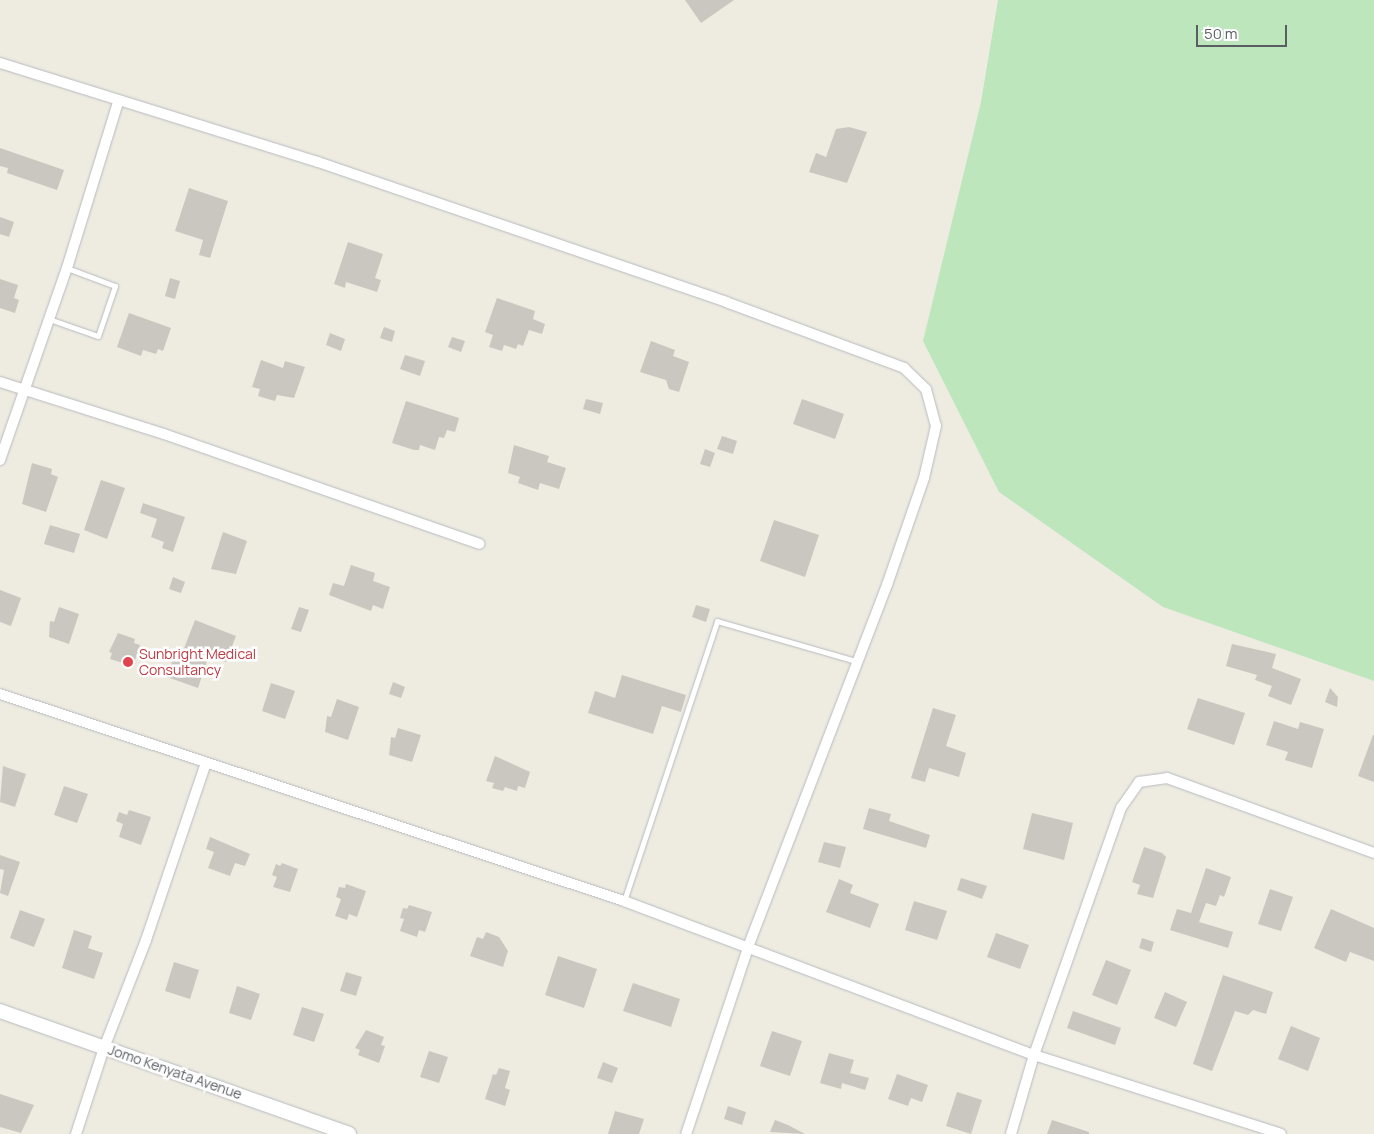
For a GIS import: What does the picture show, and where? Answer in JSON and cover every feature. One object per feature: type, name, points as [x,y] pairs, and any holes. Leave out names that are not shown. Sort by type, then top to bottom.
[{"type":"street","points":[[0,63],[118,102],[318,162],[726,302],[904,368],[926,389],[936,426],[924,478],[748,948],[686,1134]]},
{"type":"street","points":[[0,460],[67,268],[118,102]]},
{"type":"street","points":[[0,382],[164,434],[479,544]]},
{"type":"street","points":[[0,694],[624,901],[1034,1055],[1281,1134]]},
{"type":"street","points":[[76,1134],[104,1048],[146,940],[206,763]]},
{"type":"street","points":[[1011,1134],[1034,1055],[1121,808],[1139,782],[1167,778],[1374,853]]},
{"type":"street","name":"Jomo Kenyata Avenue","points":[[0,1011],[349,1134]]},
{"type":"lane","points":[[48,319],[98,336],[114,286],[67,268]]},
{"type":"lane","points":[[624,901],[717,621],[856,662]]},
{"type":"green space","points":[[998,0],[1374,0],[1374,681],[1163,607],[999,492],[923,341],[981,102]]},
{"type":"building","points":[[685,0],[734,0],[701,23]]},
{"type":"building","points":[[849,127],[867,132],[847,183],[809,172],[816,153],[826,157],[836,129]]},
{"type":"building","points":[[0,148],[64,170],[57,190],[7,173],[8,168],[0,166]]},
{"type":"building","points":[[189,188],[228,201],[210,258],[199,255],[203,240],[175,231]]},
{"type":"building","points":[[0,217],[14,222],[9,237],[0,234]]},
{"type":"building","points":[[348,242],[383,254],[375,278],[381,280],[377,292],[346,282],[345,288],[334,284]]},
{"type":"building","points":[[170,278],[180,281],[175,299],[165,296]]},
{"type":"building","points":[[0,279],[18,285],[14,298],[19,300],[15,313],[0,308]]},
{"type":"building","points":[[497,298],[535,311],[533,319],[545,324],[542,334],[529,330],[523,346],[518,344],[516,349],[504,345],[502,351],[489,347],[493,335],[485,332]]},
{"type":"building","points":[[129,313],[171,328],[163,351],[158,349],[156,354],[143,350],[141,356],[117,347]]},
{"type":"building","points":[[384,327],[395,331],[392,342],[380,338]]},
{"type":"building","points":[[330,333],[345,339],[341,351],[326,345]]},
{"type":"building","points":[[452,337],[465,341],[461,352],[448,347]]},
{"type":"building","points":[[651,341],[675,350],[673,356],[689,362],[679,392],[669,389],[666,380],[640,372]]},
{"type":"building","points":[[405,355],[425,361],[420,376],[400,369]]},
{"type":"building","points":[[261,360],[283,368],[285,361],[305,367],[294,398],[277,395],[275,401],[258,396],[260,389],[252,387]]},
{"type":"building","points":[[586,399],[603,403],[600,414],[583,409]]},
{"type":"building","points":[[802,399],[844,414],[835,439],[793,424]]},
{"type":"building","points":[[406,401],[459,418],[455,432],[447,430],[444,438],[439,437],[435,450],[420,445],[419,450],[414,450],[392,443]]},
{"type":"building","points":[[722,436],[737,441],[733,454],[717,449]]},
{"type":"building","points":[[514,445],[549,456],[547,462],[566,468],[559,489],[540,483],[538,490],[518,483],[520,477],[508,473]]},
{"type":"building","points":[[705,449],[715,453],[710,467],[700,464]]},
{"type":"building","points":[[32,463],[52,469],[51,474],[58,477],[46,512],[22,504]]},
{"type":"building","points":[[101,480],[125,488],[107,539],[84,530]]},
{"type":"building","points":[[143,503],[185,517],[173,552],[162,548],[164,542],[151,537],[157,519],[140,513]]},
{"type":"building","points":[[774,520],[819,535],[805,577],[760,561]]},
{"type":"building","points":[[50,525],[80,534],[74,553],[44,544]]},
{"type":"building","points":[[223,532],[247,541],[236,574],[211,569]]},
{"type":"building","points":[[351,565],[375,573],[373,581],[390,587],[383,609],[373,605],[371,611],[329,595],[333,583],[344,586]]},
{"type":"building","points":[[173,577],[185,582],[181,593],[169,589]]},
{"type":"building","points":[[0,590],[21,598],[11,626],[0,622]]},
{"type":"building","points":[[696,605],[710,609],[706,622],[692,617]]},
{"type":"building","points":[[59,607],[79,614],[69,644],[49,637],[50,621],[54,622]]},
{"type":"building","points":[[299,607],[309,610],[301,632],[291,629]]},
{"type":"building","points":[[195,620],[236,636],[226,662],[209,655],[198,688],[167,677],[176,649],[183,651]]},
{"type":"building","points":[[118,633],[135,639],[134,643],[140,645],[133,666],[110,659],[112,653],[109,652]]},
{"type":"building","points":[[1232,644],[1276,654],[1272,668],[1301,679],[1291,705],[1268,696],[1272,686],[1255,680],[1257,675],[1226,666]]},
{"type":"building","points":[[622,675],[686,695],[681,712],[662,706],[653,734],[588,713],[595,691],[615,698]]},
{"type":"building","points":[[393,682],[405,687],[401,698],[389,694]]},
{"type":"building","points":[[271,683],[295,691],[285,719],[262,711]]},
{"type":"building","points":[[1330,688],[1338,697],[1337,707],[1325,702]]},
{"type":"building","points":[[1198,698],[1245,713],[1234,745],[1187,729]]},
{"type":"building","points":[[337,699],[359,707],[348,740],[325,732],[327,716],[331,717]]},
{"type":"building","points":[[933,708],[956,715],[946,746],[966,753],[959,777],[929,768],[925,782],[911,778]]},
{"type":"building","points":[[1274,721],[1298,729],[1300,722],[1324,729],[1312,768],[1285,760],[1288,752],[1266,745]]},
{"type":"building","points":[[398,728],[421,735],[412,762],[389,755],[391,737],[395,738]]},
{"type":"building","points":[[1374,735],[1374,782],[1358,776]]},
{"type":"building","points":[[495,756],[530,772],[525,788],[518,786],[517,791],[505,787],[503,791],[492,788],[494,783],[486,781]]},
{"type":"building","points":[[3,766],[26,774],[15,807],[0,802]]},
{"type":"building","points":[[64,786],[88,794],[77,823],[54,815]]},
{"type":"building","points":[[869,808],[891,814],[889,821],[930,835],[926,848],[863,829]]},
{"type":"building","points":[[129,810],[151,817],[141,845],[119,837],[123,824],[116,821],[119,812],[127,815]]},
{"type":"building","points":[[1032,813],[1073,823],[1064,860],[1023,849]]},
{"type":"building","points":[[210,837],[250,854],[245,866],[235,863],[230,876],[208,868],[214,852],[206,849]]},
{"type":"building","points":[[824,842],[846,847],[840,868],[818,862]]},
{"type":"building","points":[[1144,847],[1162,853],[1166,857],[1153,898],[1137,894],[1140,885],[1132,882]]},
{"type":"building","points":[[0,855],[20,862],[8,896],[0,893],[4,870],[0,869]]},
{"type":"building","points":[[282,863],[298,869],[290,892],[273,887],[277,877],[272,875],[276,864],[280,866]]},
{"type":"building","points":[[1206,868],[1231,877],[1224,897],[1220,895],[1216,906],[1206,903],[1199,922],[1233,932],[1228,948],[1170,930],[1177,909],[1191,913]]},
{"type":"building","points":[[961,878],[987,886],[982,899],[957,890]]},
{"type":"building","points":[[839,879],[853,885],[850,893],[879,904],[870,928],[826,912]]},
{"type":"building","points":[[346,884],[366,891],[357,917],[349,914],[347,920],[335,916],[341,899],[336,897],[339,887],[345,888]]},
{"type":"building","points":[[1270,889],[1293,897],[1281,931],[1258,924]]},
{"type":"building","points":[[914,901],[947,911],[937,940],[905,930]]},
{"type":"building","points":[[409,905],[432,912],[425,932],[419,930],[417,937],[400,931],[404,919],[400,918],[403,908],[407,909]]},
{"type":"building","points":[[1331,909],[1374,928],[1374,961],[1350,952],[1346,962],[1314,948]]},
{"type":"building","points":[[20,910],[45,919],[34,947],[10,938]]},
{"type":"building","points":[[74,930],[92,936],[88,948],[103,953],[94,979],[62,968]]},
{"type":"building","points":[[486,932],[499,937],[508,951],[503,967],[470,956],[477,937],[483,939]]},
{"type":"building","points":[[996,933],[1029,945],[1020,969],[987,957]]},
{"type":"building","points":[[1142,938],[1154,942],[1151,952],[1139,948]]},
{"type":"building","points":[[558,956],[597,969],[584,1008],[545,995]]},
{"type":"building","points":[[1106,960],[1131,970],[1117,1005],[1092,995]]},
{"type":"building","points":[[174,962],[199,970],[190,999],[165,991]]},
{"type":"building","points":[[346,972],[362,977],[356,996],[340,991]]},
{"type":"building","points":[[1223,975],[1273,992],[1266,1014],[1253,1010],[1248,1015],[1235,1011],[1212,1071],[1193,1064]]},
{"type":"building","points":[[633,983],[680,999],[671,1027],[623,1011]]},
{"type":"building","points":[[237,986],[260,994],[251,1020],[229,1013]]},
{"type":"building","points":[[1165,992],[1187,1002],[1176,1027],[1154,1018]]},
{"type":"building","points":[[302,1007],[324,1014],[314,1042],[293,1035]]},
{"type":"building","points":[[1073,1011],[1121,1028],[1115,1045],[1067,1028]]},
{"type":"building","points":[[1291,1026],[1320,1038],[1308,1071],[1278,1059]]},
{"type":"building","points":[[366,1030],[384,1037],[381,1045],[385,1046],[379,1063],[358,1055],[360,1050],[355,1048]]},
{"type":"building","points":[[772,1031],[802,1041],[790,1076],[760,1066]]},
{"type":"building","points":[[429,1051],[448,1057],[439,1083],[420,1077]]},
{"type":"building","points":[[829,1053],[854,1060],[850,1073],[869,1078],[865,1090],[842,1083],[841,1089],[820,1083]]},
{"type":"building","points":[[603,1062],[618,1068],[612,1083],[597,1078]]},
{"type":"building","points":[[499,1068],[510,1071],[505,1088],[510,1090],[505,1106],[485,1099],[493,1074],[496,1075]]},
{"type":"building","points":[[897,1074],[928,1085],[922,1102],[911,1098],[908,1106],[888,1099]]},
{"type":"building","points":[[957,1092],[982,1100],[971,1134],[946,1126]]},
{"type":"building","points":[[0,1094],[34,1105],[21,1133],[0,1127]]},
{"type":"building","points":[[728,1106],[746,1112],[742,1125],[724,1119]]},
{"type":"building","points":[[615,1111],[644,1119],[639,1134],[608,1134]]},
{"type":"building","points":[[775,1120],[788,1125],[805,1134],[770,1132]]},
{"type":"building","points":[[1052,1120],[1089,1132],[1089,1134],[1047,1134]]},
{"type":"place","name":"Sunbright Medical Consultancy","points":[[128,662]]}]
